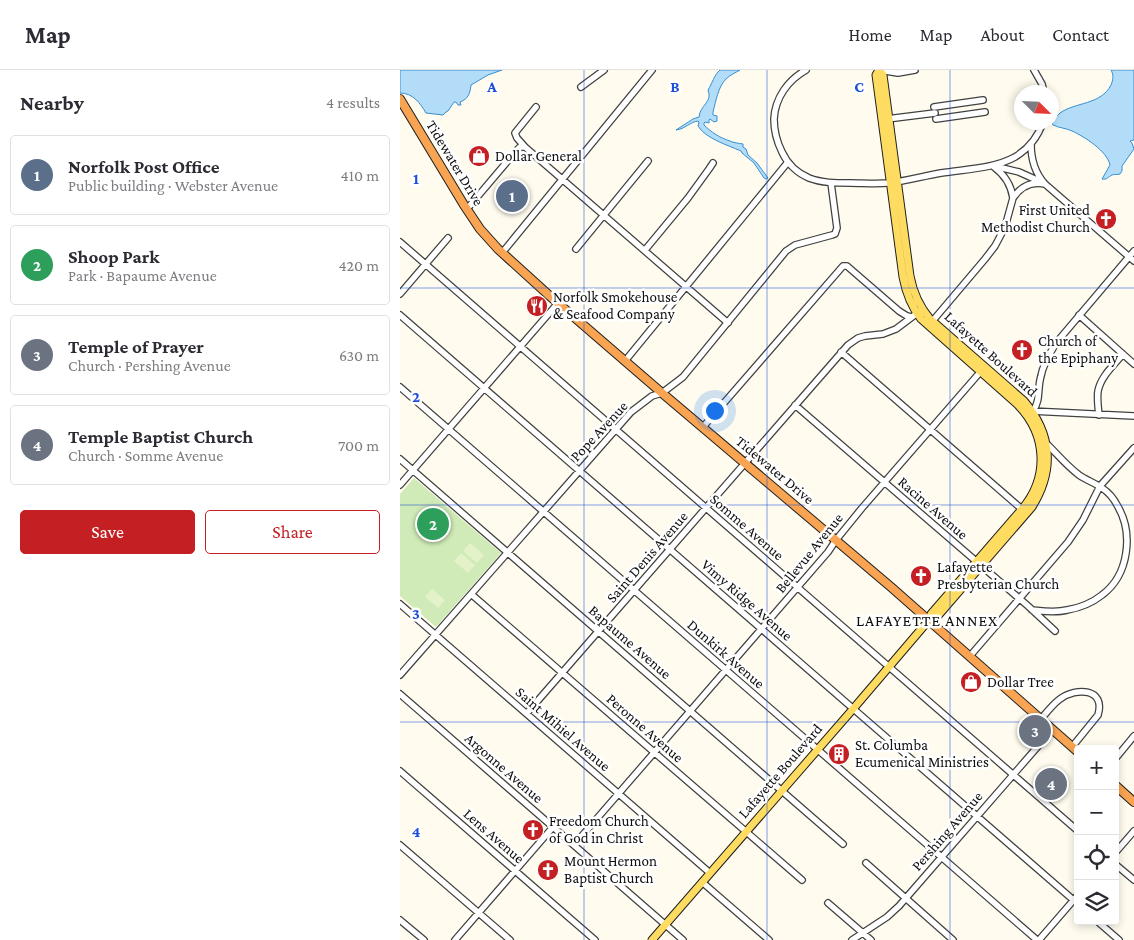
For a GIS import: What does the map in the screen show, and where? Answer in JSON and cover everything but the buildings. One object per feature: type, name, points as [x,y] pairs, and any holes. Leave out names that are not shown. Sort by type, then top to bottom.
[{"type":"highway","name":"Tidewater Drive","points":[[400,99],[480,229],[502,253],[662,393],[929,620],[1074,748]]},
{"type":"highway","points":[[1119,789],[1134,802]]},
{"type":"main road","name":"Lafayette Boulevard","points":[[879,70],[883,75],[886,119],[894,182],[917,313],[982,369],[1024,410],[1043,444]]},
{"type":"main road","name":"Lafayette Boulevard","points":[[652,940],[929,620],[936,618],[979,564],[1038,497],[1044,483],[1048,462],[1043,444],[1042,428],[1024,401],[982,369]]},
{"type":"street","points":[[581,88],[604,70]]},
{"type":"street","points":[[502,253],[652,70]]},
{"type":"street","points":[[806,70],[793,78],[779,99],[774,124],[777,140],[788,162],[804,175],[821,181],[831,183],[894,182],[992,166],[1023,152],[1031,144],[1040,130]]},
{"type":"street","points":[[879,70],[898,73],[915,70]]},
{"type":"street","points":[[1034,70],[1042,85]]},
{"type":"street","points":[[935,113],[983,100]]},
{"type":"street","points":[[536,107],[515,133],[517,138],[728,323]]},
{"type":"street","points":[[886,119],[935,113],[984,112]]},
{"type":"street","points":[[1031,144],[1033,166],[1040,179],[1132,259]]},
{"type":"street","points":[[467,209],[520,146],[525,146]]},
{"type":"street","points":[[576,249],[648,161]]},
{"type":"street","points":[[625,361],[788,162]]},
{"type":"street","points":[[645,250],[688,198],[713,163]]},
{"type":"street","points":[[992,166],[1019,172],[1045,184]]},
{"type":"street","points":[[992,166],[1007,181],[1013,198]]},
{"type":"street","name":"Pope Avenue","points":[[400,675],[631,412],[652,396],[662,393],[683,377],[790,247],[835,234],[837,228],[831,183]]},
{"type":"street","points":[[930,323],[995,246],[1004,227],[1013,198],[1029,184],[1045,184]]},
{"type":"street","points":[[400,294],[448,238]]},
{"type":"street","name":"Somme Avenue","points":[[400,242],[1074,828]]},
{"type":"street","points":[[1032,411],[1038,403],[1040,377],[1056,343],[1079,315],[1132,259],[1134,251]]},
{"type":"street","points":[[703,427],[843,266],[847,266],[899,311],[907,316],[917,313]]},
{"type":"street","points":[[400,485],[558,303]]},
{"type":"street","name":"Saint Denis Avenue","points":[[527,714],[841,352],[858,338],[889,332],[917,313]]},
{"type":"street","name":"Vimy Ridge Avenue","points":[[400,315],[1074,898]]},
{"type":"street","points":[[1079,315],[1134,364]]},
{"type":"street","points":[[841,352],[1024,511]]},
{"type":"street","points":[[1099,415],[1098,393],[1101,382],[1123,354]]},
{"type":"street","name":"Bellevue Avenue","points":[[574,846],[828,552],[884,482],[982,369]]},
{"type":"street","name":"Dunkirk Avenue","points":[[400,386],[1038,940]]},
{"type":"street","name":"Racine Avenue","points":[[795,405],[1055,631]]},
{"type":"street","points":[[1024,410],[1134,416]]},
{"type":"street","points":[[1032,610],[1062,611],[1092,602],[1102,595],[1119,576],[1126,557],[1128,539],[1122,512],[1108,493],[1100,486],[1080,476],[1043,444]]},
{"type":"street","points":[[970,656],[1062,550],[1077,530],[1100,486],[1134,448]]},
{"type":"street","name":"Bapaume Avenue","points":[[400,459],[843,844]]},
{"type":"street","name":"Peronne Avenue","points":[[471,594],[802,880]]},
{"type":"street","name":"Saint Mihiel Avenue","points":[[400,604],[710,873]]},
{"type":"street","points":[[1041,719],[1060,698],[1074,692],[1083,691],[1092,694],[1099,703],[1098,715],[1078,745]]},
{"type":"street","name":"Argonne Avenue","points":[[400,694],[683,940]]},
{"type":"street","name":"Pershing Avenue","points":[[852,940],[887,917],[906,898],[1053,729]]},
{"type":"street","points":[[1119,754],[1134,736]]},
{"type":"street","name":"Lens Avenue","points":[[400,771],[595,940]]},
{"type":"street","points":[[455,940],[553,827]]},
{"type":"street","points":[[1119,848],[1134,831]]},
{"type":"street","points":[[400,845],[510,940]]},
{"type":"street","points":[[866,862],[953,940]]},
{"type":"street","points":[[1119,867],[1134,880]]},
{"type":"street","points":[[702,882],[769,940]]},
{"type":"street","points":[[1038,940],[1074,902]]},
{"type":"street","points":[[828,903],[871,940]]},
{"type":"street","points":[[400,920],[424,940]]},
{"type":"street","points":[[1102,925],[1119,940]]},
{"type":"green space","points":[[414,478],[501,553],[436,627],[400,596],[400,494]]},
{"type":"green space","points":[[470,543],[484,555],[477,563],[463,551]]},
{"type":"green space","points":[[461,553],[475,565],[468,573],[454,561]]},
{"type":"green space","points":[[432,589],[445,600],[438,608],[425,597]]},
{"type":"water","points":[[400,70],[502,70],[488,75],[471,85],[468,96],[460,102],[461,105],[454,102],[443,115],[426,113],[419,102],[405,93],[400,93]]},
{"type":"water","points":[[720,70],[740,70],[726,79],[719,90],[713,112],[713,115],[717,116],[717,121],[714,122],[710,119],[709,123],[705,122],[704,125],[723,138],[743,144],[748,155],[757,163],[768,178],[766,179],[754,163],[741,151],[706,134],[698,126],[698,121],[676,130],[699,117],[709,98],[708,90]]},
{"type":"water","points":[[1111,70],[1134,70],[1134,140],[1130,141],[1134,149],[1122,166],[1120,174],[1102,179],[1110,165],[1105,155],[1083,137],[1059,127],[1059,114],[1066,109],[1101,96],[1111,85],[1113,74]]},
{"type":"place","name":"Dollar General","points":[[479,156]]},
{"type":"place","name":"Norfolk Post Office","points":[[512,196]]},
{"type":"place","name":"First United Methodist Church","points":[[1106,219]]},
{"type":"place","name":"Norfolk Smokehouse & Seafood Company","points":[[537,306]]},
{"type":"place","name":"Church of the Epiphany","points":[[1022,350]]},
{"type":"place","name":"Shoop Park","points":[[433,524]]},
{"type":"place","name":"Lafayette Presbyterian Church","points":[[921,576]]},
{"type":"place","name":"Dollar Tree","points":[[971,682]]},
{"type":"place","name":"Temple of Prayer","points":[[1035,731]]},
{"type":"place","name":"St. Columba Ecumenical Ministries","points":[[839,754]]},
{"type":"place","name":"Temple Baptist Church","points":[[1051,784]]},
{"type":"place","name":"Freedom Church of God in Christ","points":[[533,830]]},
{"type":"place","name":"Mount Hermon Baptist Church","points":[[548,870]]},
{"type":"district","name":"LAFAYETTE ANNEX","points":[[927,620]]}]
